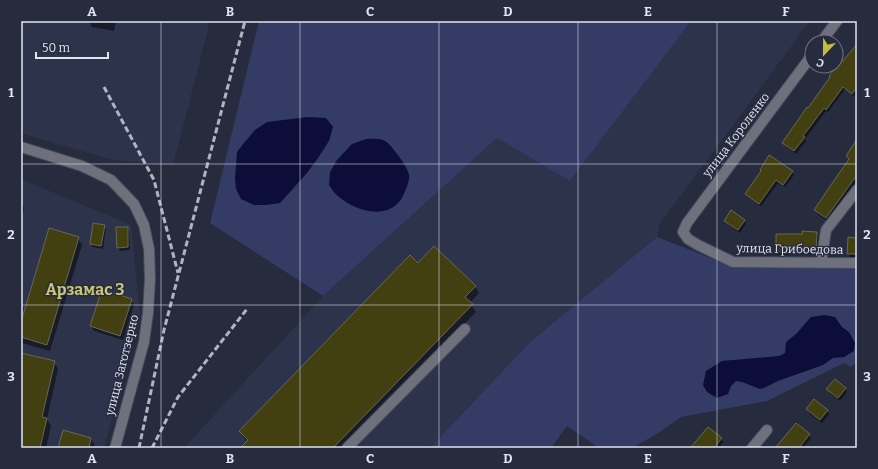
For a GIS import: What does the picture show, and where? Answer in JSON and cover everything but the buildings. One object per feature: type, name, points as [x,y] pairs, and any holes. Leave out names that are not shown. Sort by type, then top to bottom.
[{"type":"street","points":[[827,34],[837,21]]},
{"type":"street","name":"улица Короленко","points":[[683,232],[687,223],[804,65]]},
{"type":"street","name":"улица Заготзерно","points":[[21,148],[82,166],[111,180],[134,204],[144,225],[149,249],[150,279],[148,313],[144,342],[115,448]]},
{"type":"street","points":[[822,263],[826,230],[857,190]]},
{"type":"street","name":"улица Грибоедова","points":[[683,232],[688,239],[733,262],[857,263]]},
{"type":"street","points":[[347,448],[465,329]]},
{"type":"street","points":[[752,448],[767,430]]},
{"type":"shaded area","points":[[21,21],[210,21],[173,166],[109,159],[21,133]]},
{"type":"shaded area","points":[[259,21],[691,21],[570,181],[497,138],[323,296],[210,223]]},
{"type":"shaded area","points":[[691,21],[810,21],[659,225],[657,237],[531,341],[430,448],[184,448],[323,296],[497,138],[570,181]]},
{"type":"shaded area","points":[[308,117],[326,118],[333,127],[329,141],[307,173],[280,203],[254,205],[241,199],[236,189],[235,179],[237,152],[244,143],[255,130],[267,122]]},
{"type":"shaded area","points":[[366,139],[381,139],[387,142],[400,158],[409,173],[408,183],[403,196],[397,204],[390,209],[373,212],[355,207],[338,196],[329,185],[330,172],[337,160],[352,144]]},
{"type":"shaded area","points":[[21,179],[131,225],[140,315],[104,448],[21,448]]},
{"type":"shaded area","points":[[657,237],[731,266],[857,268],[857,362],[851,367],[844,363],[767,401],[681,417],[660,432],[632,448],[599,448],[567,426],[551,448],[430,448],[531,341]]},
{"type":"shaded area","points":[[825,315],[835,317],[842,327],[849,332],[855,343],[854,351],[844,357],[833,358],[823,365],[778,381],[764,388],[760,389],[736,381],[731,386],[728,394],[717,398],[707,392],[703,385],[706,371],[722,361],[779,356],[785,353],[786,342],[796,334],[811,317]]},
{"type":"railway","points":[[139,448],[164,330],[245,21]]},
{"type":"railway","points":[[104,87],[154,180],[178,273]]},
{"type":"railway","points":[[152,448],[178,397],[247,309]]},
{"type":"district","name":"Арзамас 3","points":[[85,289]]}]
